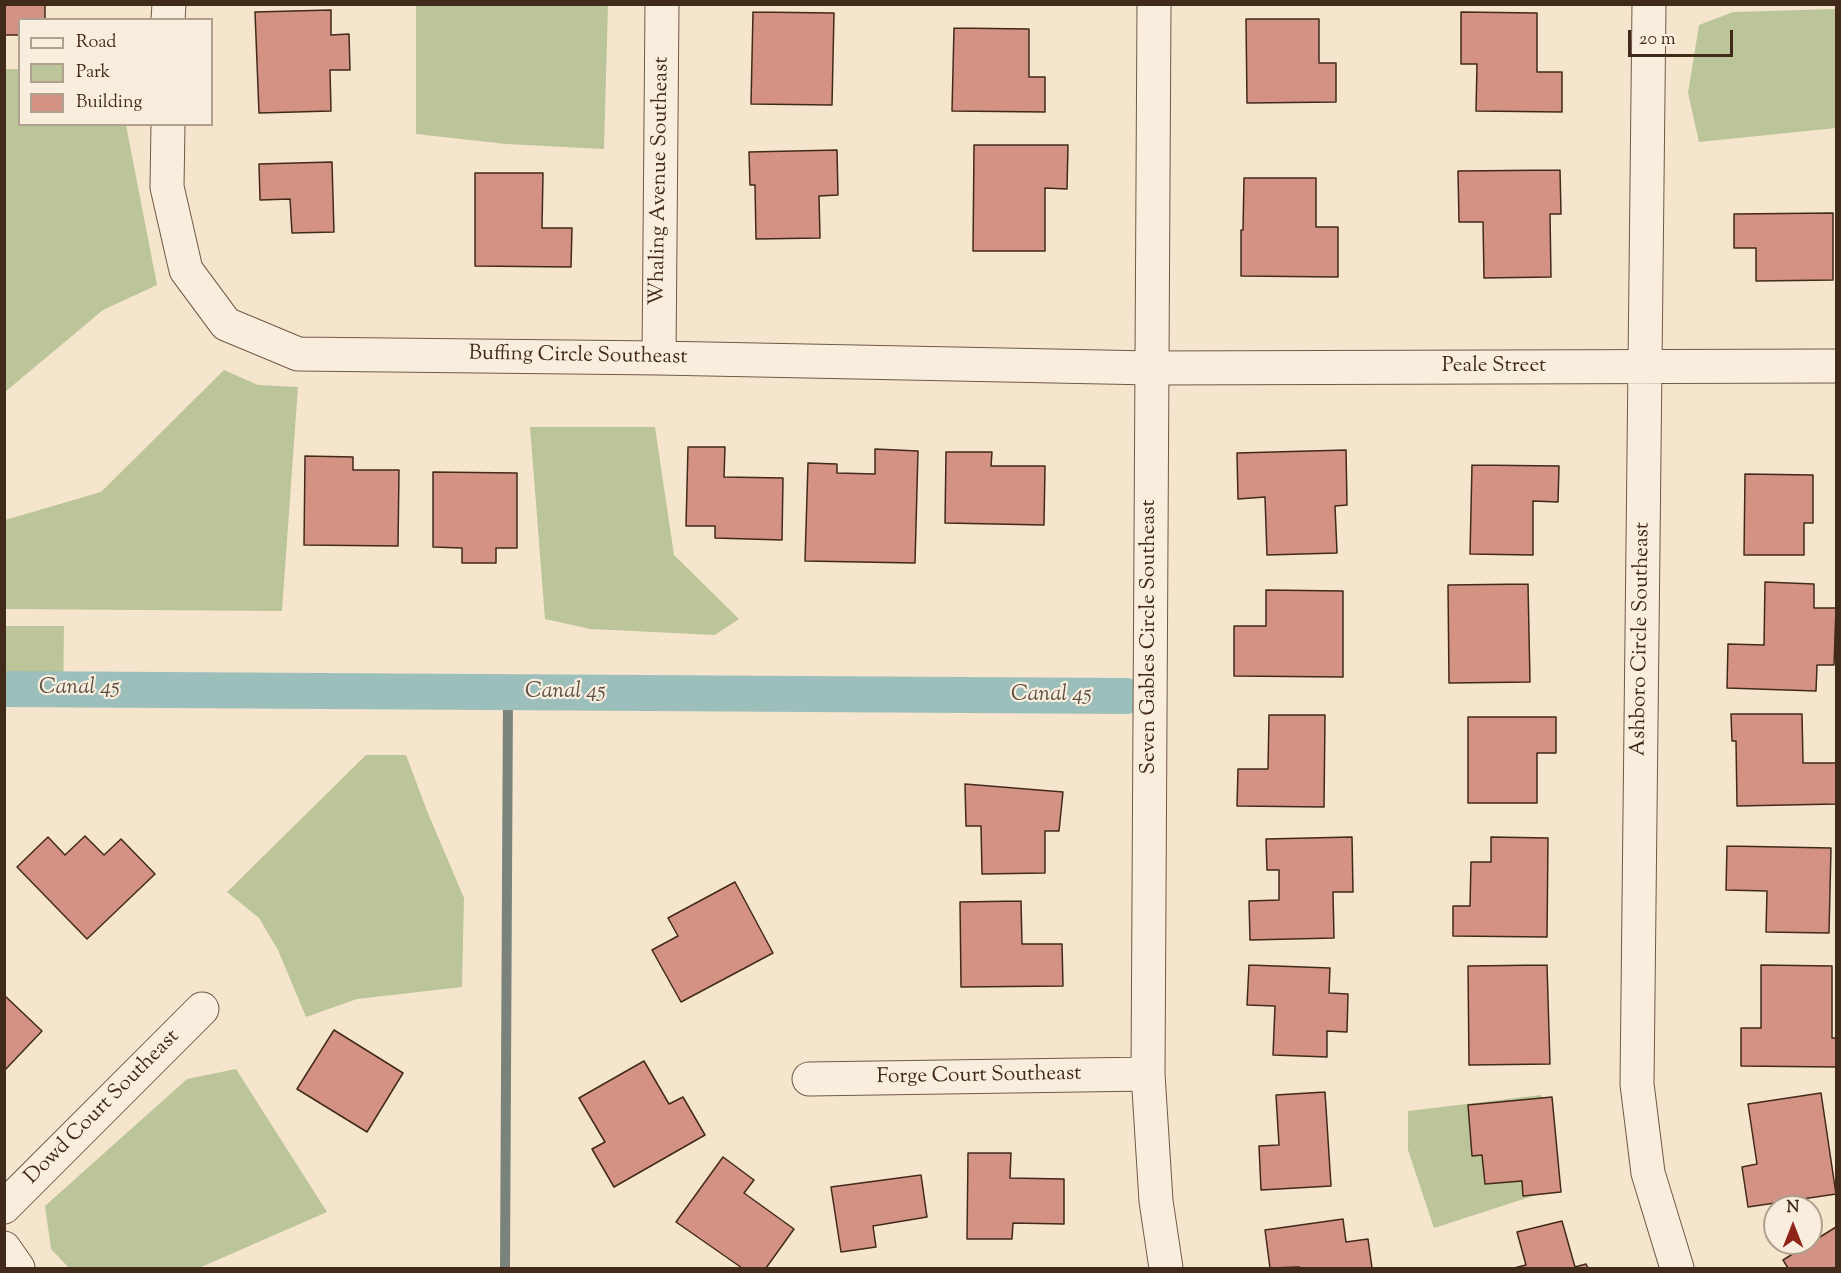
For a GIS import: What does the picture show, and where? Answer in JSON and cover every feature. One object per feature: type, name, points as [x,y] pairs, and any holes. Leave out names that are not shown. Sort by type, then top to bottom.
[{"type":"street","name":"Whaling Avenue Southeast","points":[[659,358],[662,4]]},
{"type":"street","name":"Seven Gables Circle Southeast","points":[[1154,4],[1148,1074],[1156,1201],[1166,1269]]},
{"type":"street","name":"Ashboro Circle Southeast","points":[[1648,4],[1637,1084],[1648,1173],[1677,1269]]},
{"type":"street","name":"Buffing Circle Southeast","points":[[168,126],[167,187],[186,270],[226,324],[298,354],[659,358],[1152,368]]},
{"type":"street","name":"Peale Street","points":[[1152,368],[1836,366]]},
{"type":"street","name":"Dowd Court Southeast","points":[[4,1207],[202,1009]]},
{"type":"street","name":"Forge Court Southeast","points":[[809,1079],[1148,1074]]},
{"type":"street","points":[[4,1248],[18,1269]]},
{"type":"green space","points":[[416,5],[608,5],[604,149],[506,144],[416,134]]},
{"type":"green space","points":[[1836,9],[1836,128],[1699,142],[1688,93],[1699,25],[1733,12]]},
{"type":"green space","points":[[4,69],[18,69],[18,126],[126,126],[157,285],[103,310],[5,392]]},
{"type":"green space","points":[[224,370],[258,385],[298,387],[282,611],[5,609],[5,520],[101,492]]},
{"type":"green space","points":[[530,427],[655,427],[674,555],[739,619],[715,635],[590,629],[545,619]]},
{"type":"green space","points":[[5,626],[64,626],[63,706],[5,705]]},
{"type":"green space","points":[[366,755],[406,755],[464,898],[462,987],[357,999],[306,1017],[278,950],[259,918],[227,892]]},
{"type":"green space","points":[[236,1069],[327,1212],[199,1268],[69,1268],[51,1249],[45,1206],[187,1079]]},
{"type":"green space","points":[[1541,1095],[1561,1187],[1434,1228],[1408,1150],[1408,1111]]},
{"type":"building","points":[[4,4],[45,4],[45,18],[18,18],[18,35],[4,35]]},
{"type":"building","points":[[331,10],[331,35],[349,34],[350,70],[330,70],[331,111],[259,113],[255,12]]},
{"type":"building","points":[[753,12],[834,13],[832,105],[751,104]]},
{"type":"building","points":[[1461,12],[1537,13],[1537,72],[1562,72],[1562,112],[1476,111],[1477,64],[1461,64]]},
{"type":"building","points":[[1246,19],[1319,19],[1319,63],[1336,63],[1336,102],[1247,103]]},
{"type":"building","points":[[954,28],[1029,29],[1029,77],[1045,77],[1045,112],[952,111]]},
{"type":"building","points":[[974,145],[1068,145],[1067,189],[1045,188],[1045,251],[973,251]]},
{"type":"building","points":[[837,150],[838,195],[819,196],[820,238],[756,239],[755,185],[750,185],[749,152]]},
{"type":"building","points":[[332,162],[334,232],[292,233],[290,199],[260,200],[259,164]]},
{"type":"building","points":[[1560,170],[1561,214],[1550,214],[1551,277],[1484,278],[1483,222],[1459,222],[1458,171]]},
{"type":"building","points":[[475,173],[543,173],[542,228],[572,228],[571,267],[475,266]]},
{"type":"building","points":[[1244,178],[1316,178],[1316,227],[1338,227],[1338,277],[1241,276]]},
{"type":"building","points":[[1833,213],[1833,280],[1756,281],[1756,248],[1734,248],[1734,214]]},
{"type":"building","points":[[688,447],[725,447],[724,477],[783,478],[782,540],[715,538],[715,526],[686,526]]},
{"type":"building","points":[[875,449],[918,451],[915,563],[805,561],[808,463],[837,464],[837,473],[875,474]]},
{"type":"building","points":[[1346,450],[1347,505],[1335,506],[1337,553],[1267,555],[1265,497],[1238,499],[1237,453]]},
{"type":"building","points":[[946,452],[992,452],[991,466],[1045,466],[1044,525],[945,523]]},
{"type":"building","points":[[305,456],[353,457],[353,470],[399,470],[398,546],[304,545]]},
{"type":"building","points":[[1472,465],[1559,466],[1558,502],[1533,501],[1533,555],[1470,554]]},
{"type":"building","points":[[433,472],[517,473],[517,548],[496,548],[496,563],[462,563],[462,548],[433,547]]},
{"type":"building","points":[[1745,474],[1813,475],[1813,523],[1804,523],[1804,555],[1744,555]]},
{"type":"building","points":[[1765,582],[1814,584],[1814,608],[1836,608],[1834,665],[1817,665],[1816,691],[1727,688],[1728,644],[1764,645]]},
{"type":"building","points":[[1528,584],[1530,682],[1449,683],[1448,585]]},
{"type":"building","points":[[1266,590],[1343,591],[1343,677],[1234,676],[1234,626],[1266,626]]},
{"type":"building","points":[[1731,714],[1802,714],[1803,763],[1836,763],[1836,804],[1737,806],[1736,741],[1732,741]]},
{"type":"building","points":[[1269,715],[1325,715],[1324,807],[1237,806],[1238,769],[1268,769]]},
{"type":"building","points":[[1468,717],[1556,717],[1556,753],[1537,753],[1537,803],[1468,803]]},
{"type":"building","points":[[965,784],[1063,792],[1059,831],[1045,831],[1045,873],[982,874],[981,826],[966,826]]},
{"type":"building","points":[[85,836],[104,855],[121,839],[155,874],[87,939],[17,867],[48,837],[65,855]]},
{"type":"building","points":[[1352,837],[1353,892],[1333,892],[1334,938],[1250,940],[1249,901],[1279,900],[1279,870],[1267,870],[1266,839]]},
{"type":"building","points":[[1491,837],[1548,838],[1547,937],[1453,936],[1453,906],[1470,906],[1471,862],[1491,862]]},
{"type":"building","points":[[1727,846],[1831,848],[1829,933],[1766,932],[1767,891],[1726,890]]},
{"type":"building","points":[[735,882],[773,953],[681,1002],[652,950],[678,936],[668,918]]},
{"type":"building","points":[[1021,901],[1022,944],[1062,944],[1063,986],[961,987],[960,902]]},
{"type":"building","points":[[1249,965],[1330,968],[1329,993],[1348,994],[1347,1032],[1327,1031],[1327,1057],[1273,1055],[1275,1006],[1247,1005]]},
{"type":"building","points":[[1547,965],[1550,1064],[1469,1065],[1468,966]]},
{"type":"building","points":[[1761,965],[1832,966],[1832,1038],[1836,1038],[1836,1067],[1741,1066],[1741,1028],[1761,1028]]},
{"type":"building","points":[[4,995],[42,1031],[4,1071]]},
{"type":"building","points":[[334,1030],[403,1073],[367,1132],[297,1089]]},
{"type":"building","points":[[644,1061],[669,1104],[683,1097],[705,1135],[614,1187],[592,1149],[605,1142],[579,1098]]},
{"type":"building","points":[[1325,1092],[1331,1186],[1261,1190],[1259,1146],[1279,1145],[1276,1095]]},
{"type":"building","points":[[1821,1093],[1836,1194],[1763,1195],[1763,1205],[1748,1207],[1742,1167],[1757,1164],[1748,1104]]},
{"type":"building","points":[[1552,1097],[1561,1192],[1523,1196],[1522,1181],[1485,1184],[1482,1155],[1472,1156],[1468,1105]]},
{"type":"building","points":[[968,1153],[1011,1153],[1010,1178],[1064,1179],[1064,1224],[1013,1223],[1012,1239],[967,1239]]},
{"type":"building","points":[[723,1157],[754,1180],[744,1193],[794,1229],[766,1268],[742,1268],[676,1222]]},
{"type":"building","points":[[921,1175],[927,1217],[873,1226],[876,1247],[841,1252],[831,1187]]},
{"type":"building","points":[[1343,1219],[1346,1242],[1368,1239],[1372,1268],[1270,1268],[1265,1230]]},
{"type":"building","points":[[1562,1221],[1575,1267],[1586,1264],[1588,1268],[1514,1268],[1526,1265],[1517,1232]]},
{"type":"building","points":[[1836,1227],[1836,1268],[1788,1268],[1783,1260],[1791,1255],[1823,1255],[1823,1235]]},
{"type":"waterway","name":"Canal 45","points":[[4,689],[1126,696]]},
{"type":"waterway","points":[[505,1268],[508,692]]}]
